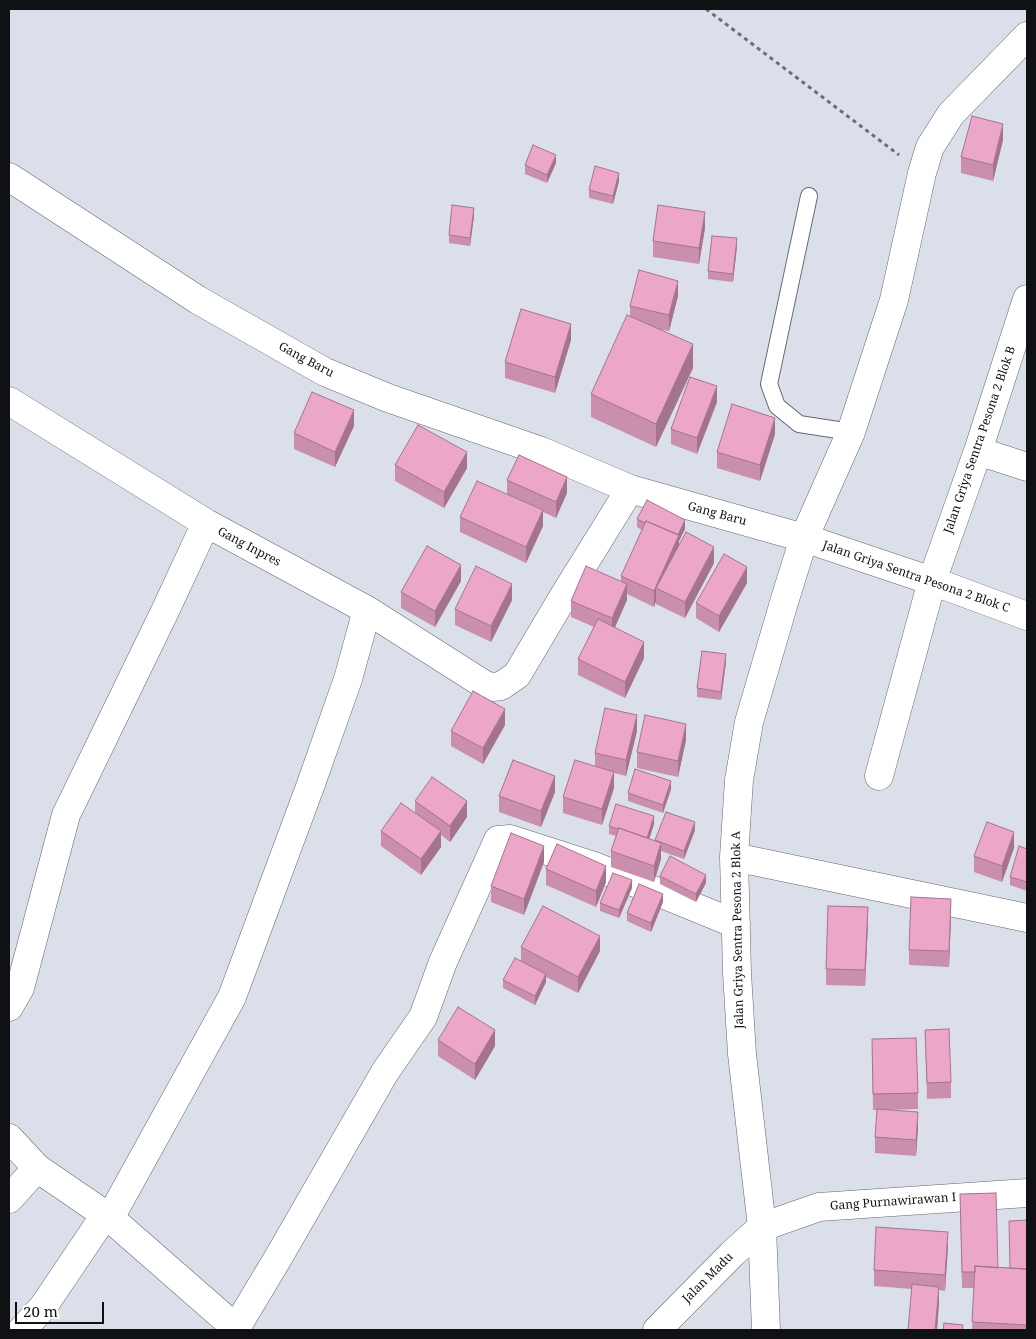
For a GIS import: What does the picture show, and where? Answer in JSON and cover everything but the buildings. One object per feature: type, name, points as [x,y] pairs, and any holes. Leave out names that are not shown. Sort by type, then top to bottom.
[{"type":"street","points":[[804,538],[851,432],[894,300],[922,173],[930,147],[951,114],[1027,36]]},
{"type":"street","name":"Gang Baru","points":[[9,177],[198,300],[325,372],[388,398],[541,451],[630,489],[804,538]]},
{"type":"street","name":"Jalan Griya Sentra Pesona 2 Blok B","points":[[879,776],[932,581],[1021,336],[1027,299]]},
{"type":"street","name":"Gang Inpres","points":[[9,401],[206,523],[367,610],[492,687],[501,686],[517,675],[630,489]]},
{"type":"street","points":[[978,451],[1027,467]]},
{"type":"street","points":[[9,1007],[20,988],[66,814],[162,618],[206,523]]},
{"type":"street","name":"Jalan Griya Sentra Pesona 2 Blok C","points":[[804,538],[932,581],[1027,616]]},
{"type":"street","name":"Jalan Griya Sentra Pesona 2 Blok A","points":[[766,1330],[762,1227],[742,1054],[737,973],[734,857],[739,780],[748,722],[804,538]]},
{"type":"street","points":[[22,1330],[43,1307],[108,1216],[232,996],[348,679],[367,610]]},
{"type":"street","points":[[9,1138],[37,1168],[108,1216],[237,1329],[384,1072],[423,1017],[443,962],[498,840],[510,840],[594,866],[736,924]]},
{"type":"street","points":[[734,857],[1027,918]]},
{"type":"street","points":[[9,1199],[37,1168]]},
{"type":"street","name":"Gang Purnawirawan I","points":[[762,1227],[819,1208],[1027,1193]]},
{"type":"street","name":"Jalan Madu","points":[[656,1330],[732,1253],[762,1227]]},
{"type":"lane","points":[[808,196],[769,384],[776,406],[799,424],[851,432]]},
{"type":"path","points":[[706,9],[922,173]]}]
